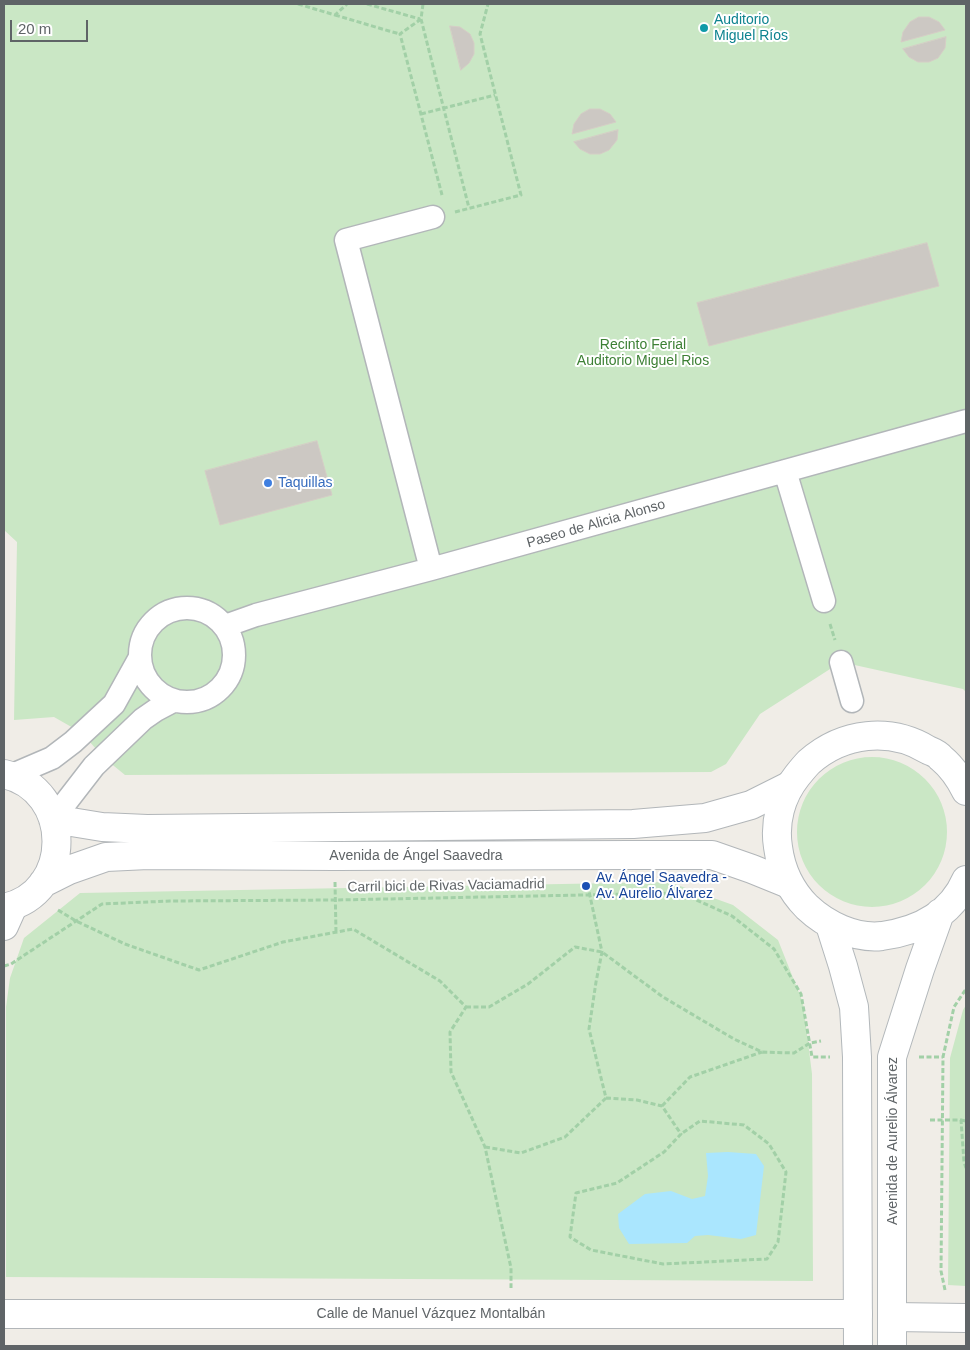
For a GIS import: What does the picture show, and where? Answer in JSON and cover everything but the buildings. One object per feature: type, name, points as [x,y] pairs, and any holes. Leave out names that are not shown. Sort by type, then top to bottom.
[{"type":"street","points":[[431,569],[346,240],[440,215]]},
{"type":"street","name":"Paseo de Alicia Alonso","points":[[225,626],[256,615],[431,569],[966,421]]},
{"type":"street","points":[[785,471],[824,601]]},
{"type":"street","points":[[185,607],[200,609],[214,616],[225,626],[232,640],[234,654],[232,669],[226,682],[215,693],[202,700],[188,703],[173,701],[160,695],[150,685],[143,673],[139,660],[140,644],[146,630],[156,618],[170,610],[185,607]]},
{"type":"street","points":[[7,775],[52,758],[73,742],[114,704],[139,660]]},
{"type":"street","points":[[841,662],[852,701]]},
{"type":"street","points":[[53,819],[94,766],[144,719],[173,701]]},
{"type":"street","points":[[964,783],[940,757],[917,743],[890,736],[863,736],[833,745],[808,762],[789,786],[780,810],[776,835],[780,860],[789,884],[800,900],[814,914],[830,925],[854,933],[878,936],[900,933],[922,926],[952,906],[966,880]]},
{"type":"street","points":[[7,775],[29,786],[44,800],[53,819],[57,841],[54,863],[43,883],[30,897],[7,913]]},
{"type":"street","name":"Avenida de Ángel Saavedra","points":[[53,819],[102,827],[147,829],[633,824],[706,818],[751,805],[789,786]]},
{"type":"street","name":"Avenida de Ángel Saavedra","points":[[43,883],[69,870],[106,857],[148,855],[712,855],[789,884]]},
{"type":"street","name":"Avenida de Aurelio Álvarez","points":[[892,1346],[892,1057],[920,968],[952,906]]},
{"type":"street","points":[[830,925],[854,1007],[858,1057],[858,1346]]},
{"type":"street","name":"Calle de Manuel Vázquez Montalbán","points":[[4,1314],[858,1314]]},
{"type":"street","points":[[893,1317],[956,1318]]},
{"type":"path","points":[[298,4],[400,34],[421,19]]},
{"type":"path","points":[[335,15],[347,4]]},
{"type":"path","points":[[367,4],[421,19]]},
{"type":"path","points":[[423,4],[421,19],[469,208]]},
{"type":"path","points":[[400,34],[421,114],[440,215],[521,195],[480,34],[488,4]]},
{"type":"path","points":[[421,114],[495,95]]},
{"type":"path","points":[[824,601],[841,662]]},
{"type":"path","points":[[586,877],[602,952],[589,1029],[606,1098]]},
{"type":"path","points":[[335,881],[336,933]]},
{"type":"path","name":"Carril bici de Rivas Vaciamadrid","points":[[4,966],[11,964],[102,904],[680,893],[732,916],[774,949],[801,994],[812,1057]]},
{"type":"path","points":[[58,910],[76,921],[125,944],[199,970],[283,942],[353,930],[440,982],[466,1007],[489,1007],[528,984],[575,947],[602,952],[663,997],[734,1039],[762,1052]]},
{"type":"path","points":[[956,1318],[941,1272],[943,1057],[954,1007],[966,989]]},
{"type":"path","points":[[466,1007],[450,1032],[451,1072],[485,1147],[511,1268],[512,1314]]},
{"type":"path","points":[[662,1106],[690,1077],[762,1052],[794,1053],[810,1043],[821,1041]]},
{"type":"path","points":[[485,1147],[521,1153],[565,1137],[606,1098],[637,1100],[662,1106],[681,1134]]},
{"type":"path","points":[[930,1120],[966,1120]]},
{"type":"path","points":[[961,1120],[966,1168]]},
{"type":"path","points":[[700,1122],[744,1125],[769,1144],[786,1172],[778,1242],[767,1259],[663,1264],[591,1250],[570,1237],[576,1193],[617,1183],[664,1152],[681,1134],[700,1122]]},
{"type":"green space","name":"Recinto Ferial Auditorio Miguel Rios","points":[[4,4],[966,4],[966,692],[963,689],[841,662],[760,714],[726,764],[711,772],[125,775],[103,757],[82,733],[54,717],[14,720],[17,542],[4,530]]},
{"type":"green space","points":[[872,757],[887,758],[901,763],[925,779],[941,803],[946,817],[946,847],[941,861],[925,885],[901,901],[887,906],[872,907],[857,906],[843,901],[819,885],[803,861],[798,847],[797,832],[798,817],[803,803],[819,779],[843,763],[857,758]]},
{"type":"green space","points":[[669,882],[733,905],[778,940],[803,1003],[812,1074],[813,1281],[6,1277],[6,1007],[10,978],[24,938],[80,893]]},
{"type":"green space","points":[[966,1005],[966,1286],[948,1285],[950,1058]]},
{"type":"water","points":[[706,1153],[756,1154],[764,1166],[756,1235],[741,1239],[708,1235],[695,1236],[687,1243],[629,1244],[619,1228],[618,1214],[645,1194],[671,1191],[692,1199],[705,1196],[708,1176]]},
{"type":"place","name":"Auditorio Miguel Ríos","points":[[704,28]]},
{"type":"place","name":"Taquillas","points":[[268,483]]},
{"type":"place","name":"Av. Ángel Saavedra - Av. Aurelio Álvarez","points":[[586,886]]}]
